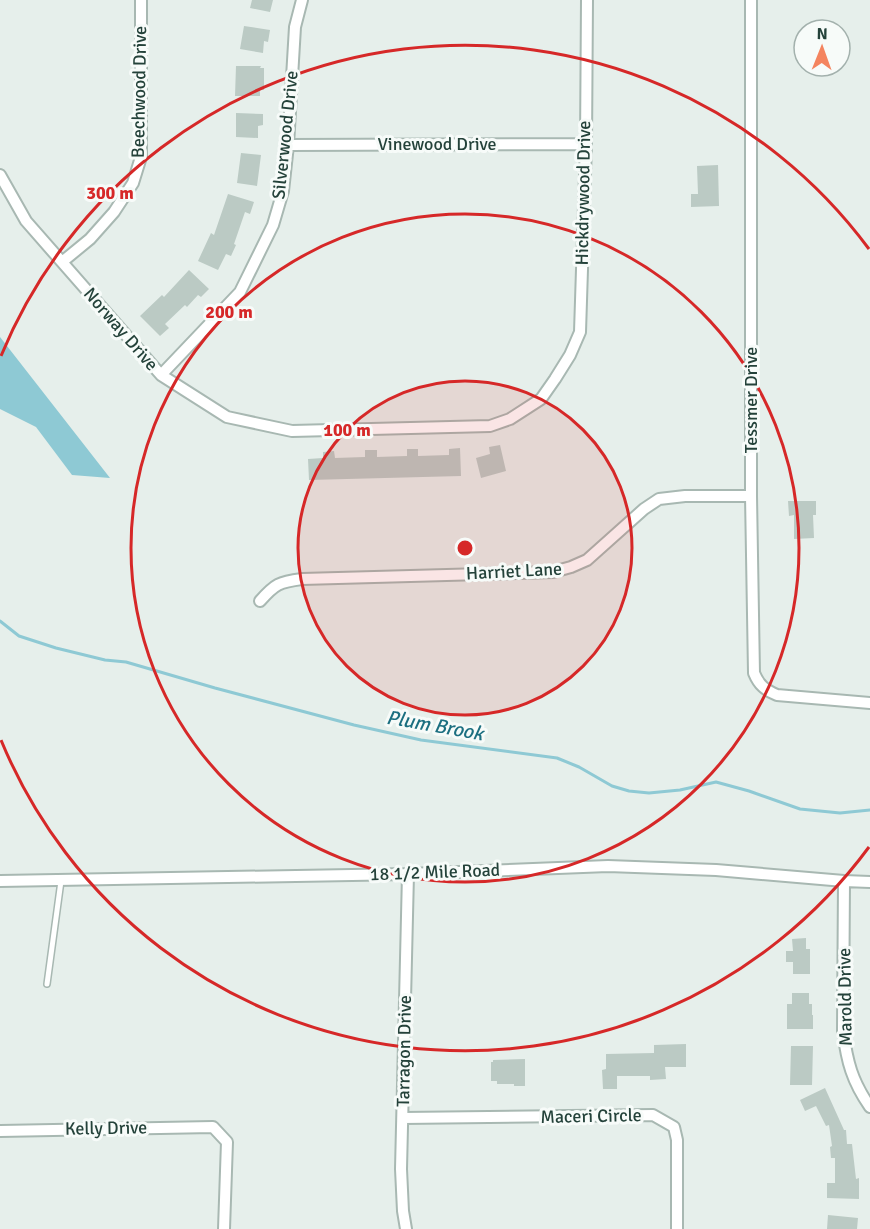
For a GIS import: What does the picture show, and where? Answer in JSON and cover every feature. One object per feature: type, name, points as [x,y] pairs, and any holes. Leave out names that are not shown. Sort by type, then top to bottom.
[{"type":"street","name":"Beechwood Drive","points":[[62,262],[90,239],[114,212],[133,183],[141,157],[141,0]]},
{"type":"street","name":"Silverwood Drive","points":[[160,375],[240,292],[273,225],[283,191],[296,27],[302,0]]},
{"type":"street","name":"Hickdrywood Drive","points":[[555,380],[580,333],[586,144],[587,0]]},
{"type":"street","name":"Tessmer Drive","points":[[751,0],[751,496],[754,673],[759,683],[777,695],[870,704]]},
{"type":"street","name":"Vinewood Drive","points":[[288,145],[586,144]]},
{"type":"street","name":"Norway Drive","points":[[0,176],[26,221],[160,375],[227,417],[292,432],[490,426],[510,419],[541,399],[555,380]]},
{"type":"street","name":"Harriet Lane","points":[[260,601],[274,586],[286,581],[302,579],[553,572],[587,560],[644,508],[659,499],[685,496],[751,496]]},
{"type":"street","name":"18 1/2 Mile Road","points":[[0,881],[408,873],[608,866],[716,870],[870,882]]},
{"type":"street","name":"Tarragon Drive","points":[[406,1229],[403,1211],[402,1118],[408,873]]},
{"type":"street","name":"Marold Drive","points":[[844,881],[842,974],[844,1042],[849,1068],[870,1107]]},
{"type":"street","name":"Maceri Circle","points":[[402,1118],[652,1115],[674,1127],[677,1140],[677,1229]]},
{"type":"street","name":"Kelly Drive","points":[[0,1131],[213,1127],[227,1142],[224,1229]]},
{"type":"lane","points":[[47,984],[61,881]]},
{"type":"water","points":[[0,337],[110,478],[72,475],[36,427],[0,409]]},
{"type":"building","points":[[252,0],[273,0],[270,12],[250,8]]},
{"type":"building","points":[[244,26],[270,30],[268,42],[264,41],[263,53],[240,49]]},
{"type":"building","points":[[236,66],[264,68],[264,90],[260,90],[260,96],[235,96]]},
{"type":"building","points":[[236,113],[263,114],[263,125],[258,126],[258,138],[236,137]]},
{"type":"building","points":[[241,153],[261,155],[257,186],[237,183]]},
{"type":"building","points":[[718,165],[719,206],[691,207],[691,194],[698,194],[697,166]]},
{"type":"building","points":[[228,194],[254,202],[250,214],[245,212],[231,256],[226,254],[218,270],[198,261],[211,233],[214,235]]},
{"type":"building","points":[[189,270],[209,289],[201,297],[198,295],[187,307],[185,305],[165,324],[169,328],[160,336],[140,316],[162,295],[164,297]]},
{"type":"building","points":[[500,445],[506,471],[481,478],[476,458],[490,454],[489,447]]},
{"type":"building","points":[[460,448],[461,476],[309,480],[308,459],[323,458],[323,452],[334,451],[335,458],[365,457],[365,450],[377,450],[377,457],[407,456],[407,449],[418,449],[418,456],[449,455],[449,449]]},
{"type":"building","points":[[788,501],[816,501],[816,515],[813,515],[814,538],[794,539],[794,515],[789,516]]},
{"type":"building","points":[[806,938],[806,949],[810,949],[810,974],[793,974],[793,962],[786,962],[786,951],[793,951],[792,939]]},
{"type":"building","points":[[792,993],[809,993],[813,1029],[787,1029],[787,1004],[792,1004]]},
{"type":"building","points":[[686,1044],[686,1067],[665,1067],[666,1079],[650,1080],[650,1076],[617,1076],[617,1089],[603,1089],[602,1070],[606,1069],[606,1054],[654,1053],[654,1045]]},
{"type":"building","points":[[791,1046],[813,1046],[812,1085],[790,1085]]},
{"type":"building","points":[[525,1059],[525,1086],[497,1084],[497,1081],[491,1081],[491,1062],[493,1060]]},
{"type":"building","points":[[825,1088],[846,1130],[847,1144],[852,1144],[856,1179],[859,1178],[859,1199],[827,1198],[827,1183],[835,1183],[835,1158],[831,1158],[829,1125],[826,1126],[816,1106],[805,1111],[800,1100]]},
{"type":"building","points":[[828,1215],[858,1218],[857,1229],[827,1229]]},
{"type":"waterway","name":"Plum Brook","points":[[0,621],[19,636],[56,648],[105,660],[126,662],[354,725],[421,740],[557,758],[579,767],[612,786],[629,791],[649,793],[680,790],[716,782],[800,809],[840,813],[870,810]]}]
